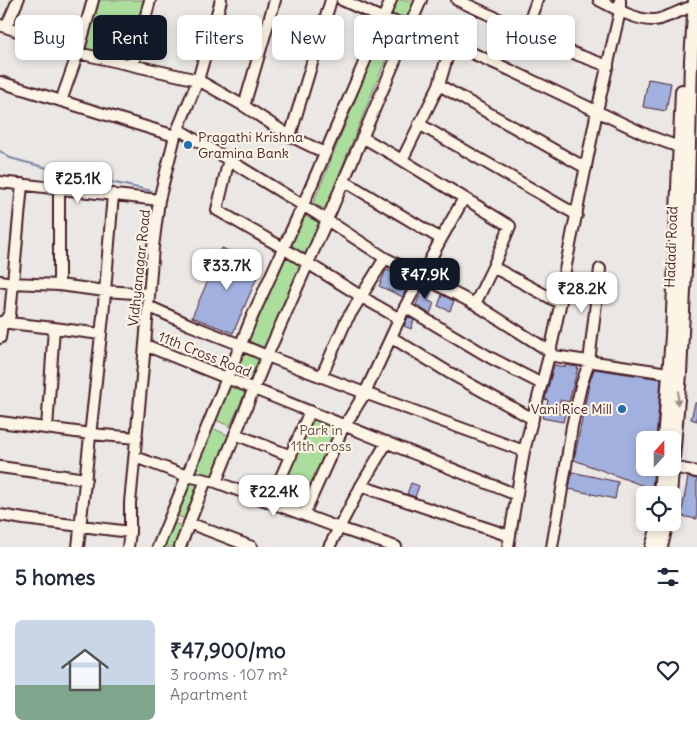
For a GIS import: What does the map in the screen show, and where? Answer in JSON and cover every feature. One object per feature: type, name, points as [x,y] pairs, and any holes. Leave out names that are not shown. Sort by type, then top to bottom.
[{"type":"main road","name":"Hadadi Road","points":[[673,431],[674,374],[687,227],[694,62],[692,7]]},
{"type":"main road","points":[[687,227],[679,147],[692,7]]},
{"type":"main road","points":[[665,431],[674,374]]},
{"type":"main road","points":[[652,547],[657,531]]},
{"type":"main road","points":[[661,547],[665,531]]},
{"type":"street","points":[[15,30],[3,26],[18,0]]},
{"type":"street","points":[[83,35],[93,0]]},
{"type":"street","points":[[133,65],[150,0]]},
{"type":"street","name":"Vidhyanagar Road","points":[[128,547],[130,503],[159,200],[177,132],[198,80],[221,0]]},
{"type":"street","points":[[244,106],[275,0]]},
{"type":"street","points":[[290,136],[331,0]]},
{"type":"street","points":[[342,0],[375,15]]},
{"type":"street","points":[[385,15],[391,0]]},
{"type":"street","points":[[414,15],[421,0]]},
{"type":"street","points":[[457,0],[490,15]]},
{"type":"street","points":[[531,15],[535,0]]},
{"type":"street","points":[[599,0],[620,5],[643,18],[655,20],[692,7]]},
{"type":"street","points":[[361,486],[509,542],[524,451],[550,352],[564,287],[564,275],[620,5]]},
{"type":"street","points":[[83,54],[198,80],[244,106],[290,136],[325,153]]},
{"type":"street","points":[[575,54],[608,66]]},
{"type":"street","points":[[477,55],[649,136],[679,147]]},
{"type":"street","points":[[61,101],[76,60]]},
{"type":"street","points":[[158,547],[241,345],[366,60]]},
{"type":"street","points":[[216,482],[267,356],[395,60]]},
{"type":"street","points":[[402,160],[439,85],[446,60]]},
{"type":"street","points":[[0,82],[61,101],[177,132],[228,159],[327,220],[384,258],[475,304],[554,356],[674,374]]},
{"type":"street","points":[[439,85],[586,168]]},
{"type":"street","points":[[419,124],[577,215]]},
{"type":"street","points":[[362,137],[510,226],[475,304]]},
{"type":"street","points":[[228,159],[217,210],[400,319]]},
{"type":"street","points":[[344,181],[441,239]]},
{"type":"street","points":[[0,182],[159,200]]},
{"type":"street","points":[[0,338],[1,323],[10,315],[22,184]]},
{"type":"street","points":[[59,285],[60,189]]},
{"type":"street","points":[[78,547],[101,334],[113,194]]},
{"type":"street","points":[[304,514],[345,425],[365,393],[405,307],[464,198]]},
{"type":"street","points":[[321,377],[346,321],[384,258]]},
{"type":"street","points":[[493,267],[560,303]]},
{"type":"street","points":[[552,547],[572,426],[581,386],[589,362],[600,269]]},
{"type":"street","points":[[0,281],[149,294]]},
{"type":"street","points":[[148,306],[190,325],[321,377],[524,451]]},
{"type":"street","points":[[405,307],[491,358],[542,384]]},
{"type":"street","points":[[1,323],[101,334]]},
{"type":"street","points":[[47,428],[54,328]]},
{"type":"street","points":[[391,337],[448,372],[533,418]]},
{"type":"street","name":"11th Cross Road","points":[[145,345],[517,495]]},
{"type":"street","points":[[270,502],[310,411]]},
{"type":"street","points":[[0,422],[137,438]]},
{"type":"street","points":[[235,434],[291,456]]},
{"type":"street","points":[[329,547],[387,442]]},
{"type":"street","points":[[135,457],[186,476],[216,482],[396,547]]},
{"type":"street","points":[[0,467],[86,479]]},
{"type":"street","points":[[681,469],[697,472]]},
{"type":"street","points":[[180,547],[206,480]]},
{"type":"street","points":[[0,515],[130,532]]},
{"type":"street","points":[[189,523],[252,547]]},
{"type":"green space","points":[[96,0],[147,0],[143,15],[93,15],[93,53],[83,50]]},
{"type":"green space","points":[[397,0],[414,0],[409,15],[392,15]]},
{"type":"green space","points":[[371,60],[385,60],[325,209],[313,204]]},
{"type":"green space","points":[[303,215],[320,223],[305,255],[288,247]]},
{"type":"green space","points":[[284,257],[302,265],[267,349],[248,341]]},
{"type":"green space","points":[[244,352],[262,360],[253,384],[234,377]]},
{"type":"green space","points":[[230,384],[246,391],[230,426],[215,420]]},
{"type":"green space","name":"Park in 11th cross","points":[[313,418],[342,430],[300,507],[278,497]]},
{"type":"green space","points":[[212,428],[230,436],[211,478],[193,470]]},
{"type":"green space","points":[[189,481],[202,486],[188,520],[175,515]]},
{"type":"green space","points":[[174,523],[186,528],[177,547],[163,547]]},
{"type":"building","points":[[648,79],[671,83],[666,111],[643,107]]},
{"type":"building","points":[[222,248],[262,266],[233,333],[192,317]]},
{"type":"building","points":[[386,270],[396,273],[393,280],[407,286],[403,297],[379,286]]},
{"type":"building","points":[[424,286],[432,290],[428,301],[434,303],[430,314],[416,305]]},
{"type":"building","points":[[442,295],[454,301],[450,311],[438,306]]},
{"type":"building","points":[[408,317],[414,320],[411,329],[404,326]]},
{"type":"building","points":[[554,365],[578,367],[569,402],[560,400],[558,413],[565,414],[563,422],[542,418],[544,410],[546,410],[548,400],[545,399]]},
{"type":"building","name":"Vani Rice Mill","points":[[594,369],[661,379],[657,431],[636,431],[636,476],[653,476],[652,486],[644,486],[574,460],[589,384]]},
{"type":"building","points":[[695,403],[697,403],[697,421],[691,419]]},
{"type":"building","points":[[572,472],[618,482],[615,499],[569,489]]},
{"type":"building","points":[[688,477],[697,479],[697,519],[681,516]]},
{"type":"building","points":[[411,483],[419,486],[415,497],[407,494]]},
{"type":"waterway","points":[[0,151],[10,158],[51,169],[152,191]]},
{"type":"place","name":"Pragathi Krishna Gramina Bank","points":[[188,145]]},
{"type":"place","name":"Vani Rice Mill","points":[[622,409]]}]
